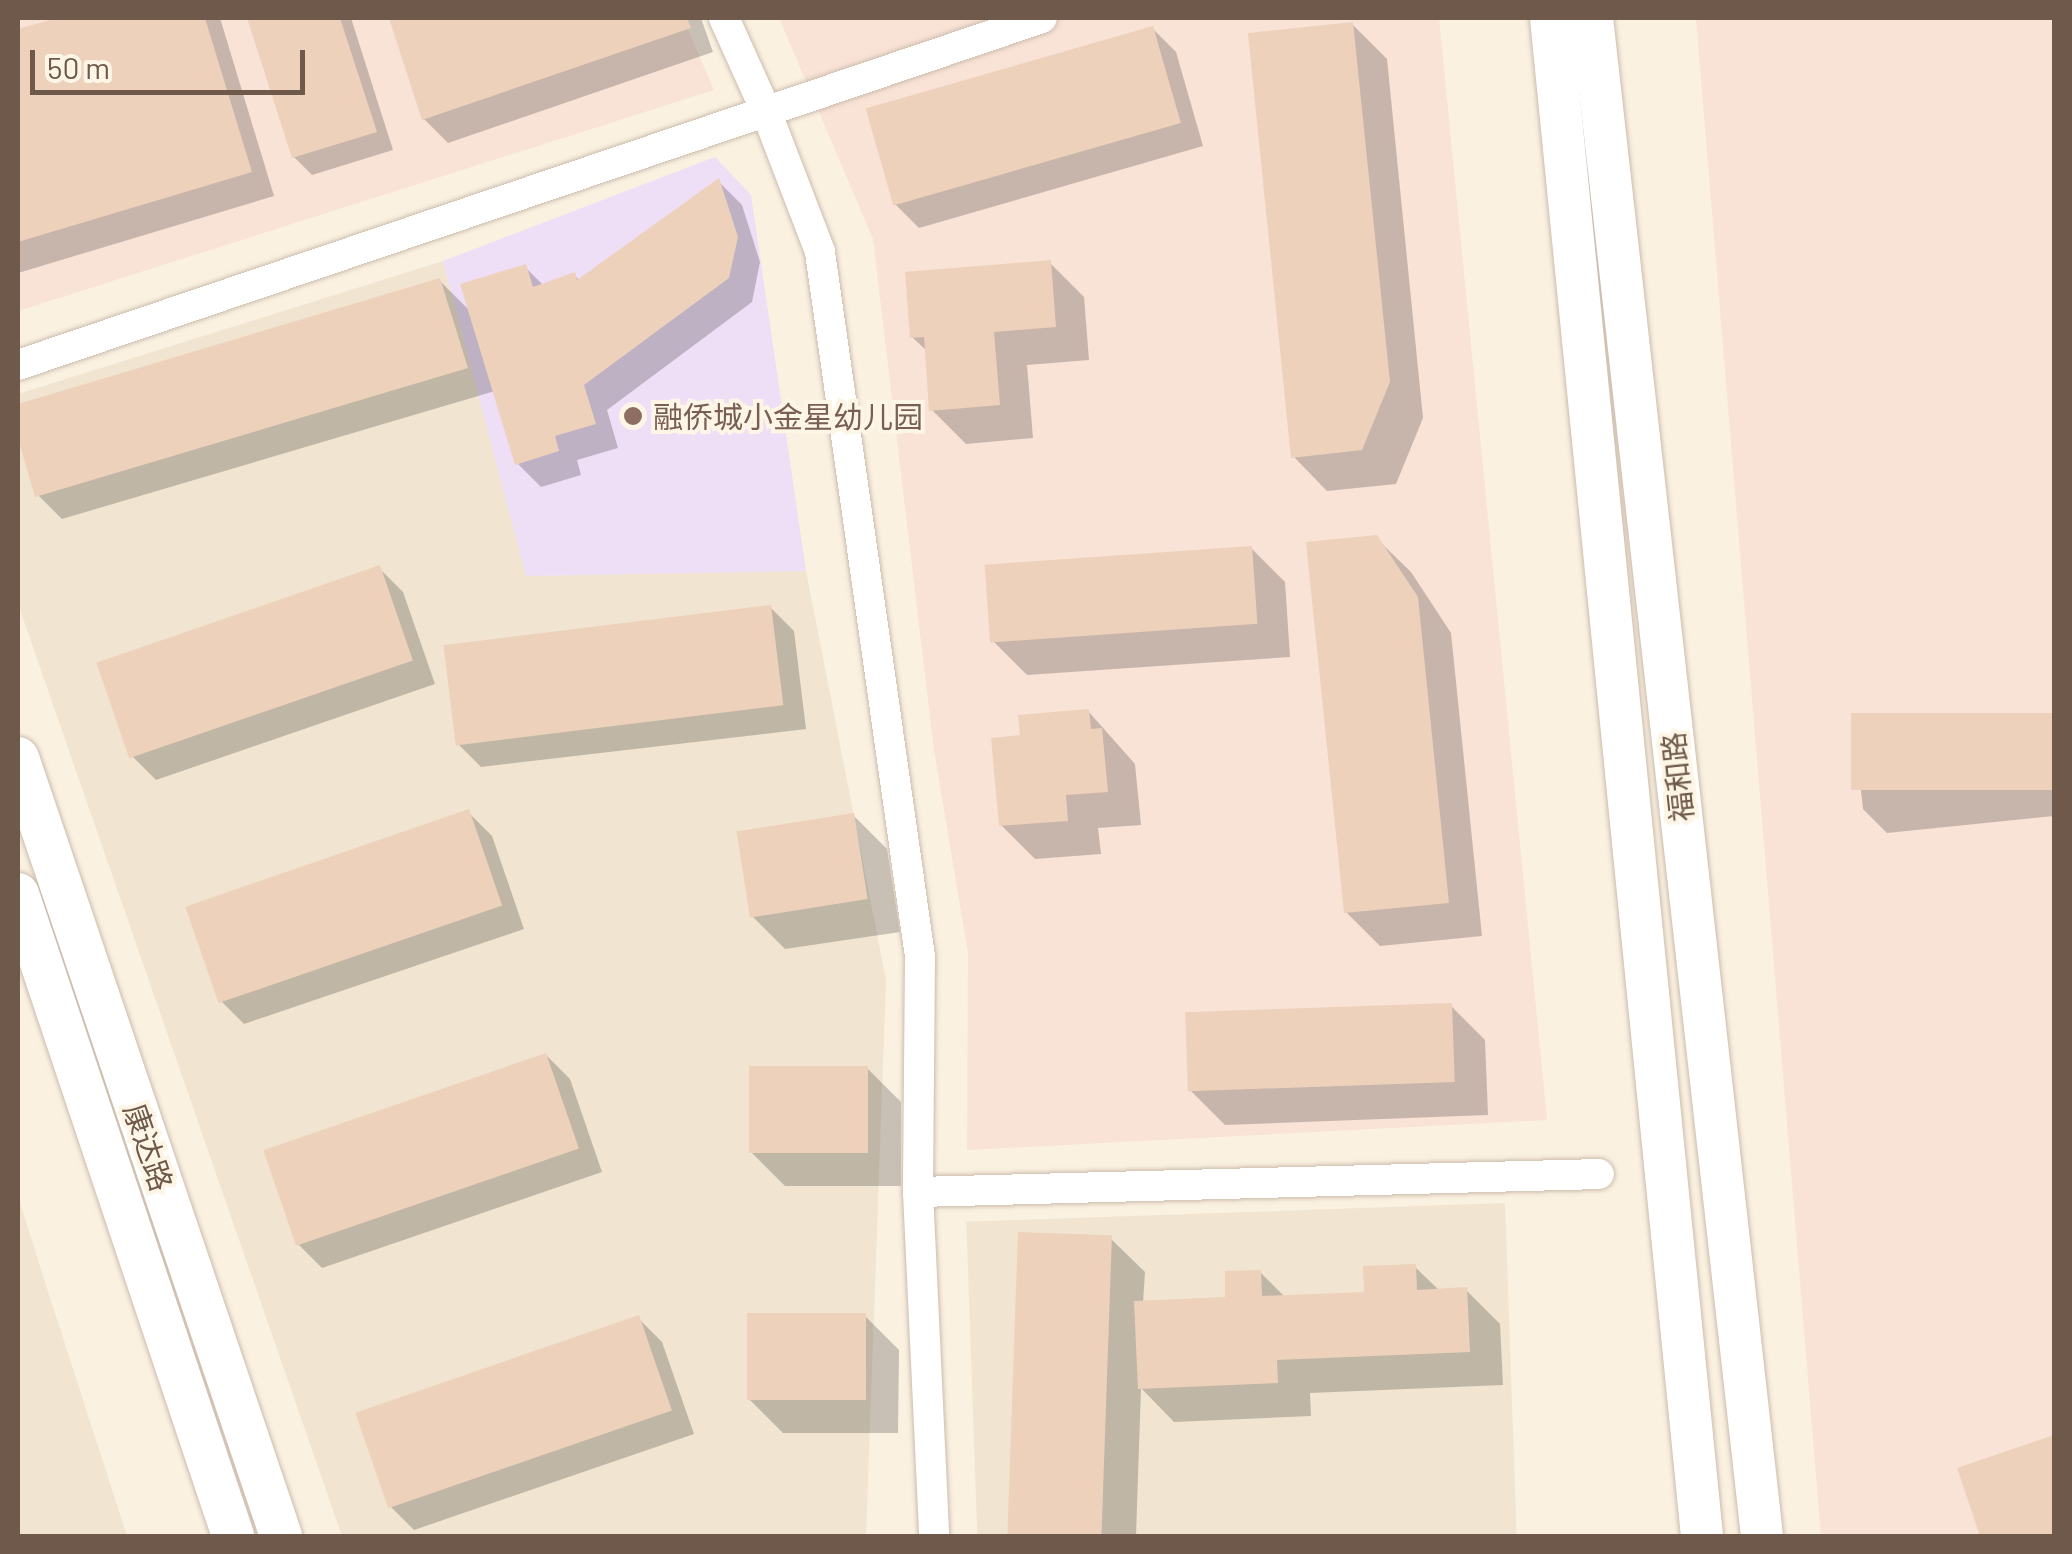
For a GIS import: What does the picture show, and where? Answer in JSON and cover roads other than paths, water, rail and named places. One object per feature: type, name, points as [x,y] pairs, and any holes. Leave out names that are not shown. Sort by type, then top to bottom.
[{"type":"street","points":[[724,18],[766,111],[820,252],[920,956],[918,1192],[934,1536]]},
{"type":"street","points":[[18,364],[1042,18]]},
{"type":"street","name":"福和路","points":[[1551,18],[1702,1536]]},
{"type":"street","name":"福和路","points":[[1592,18],[1762,1536]]},
{"type":"street","name":"康达路","points":[[18,758],[281,1536]]},
{"type":"street","name":"康达路","points":[[18,894],[233,1536]]},
{"type":"street","points":[[918,1192],[1598,1174]]},
{"type":"street","points":[[1678,1536],[1695,1481]]},
{"type":"place","name":"融侨城小金星幼儿园","points":[[633,416]]}]
